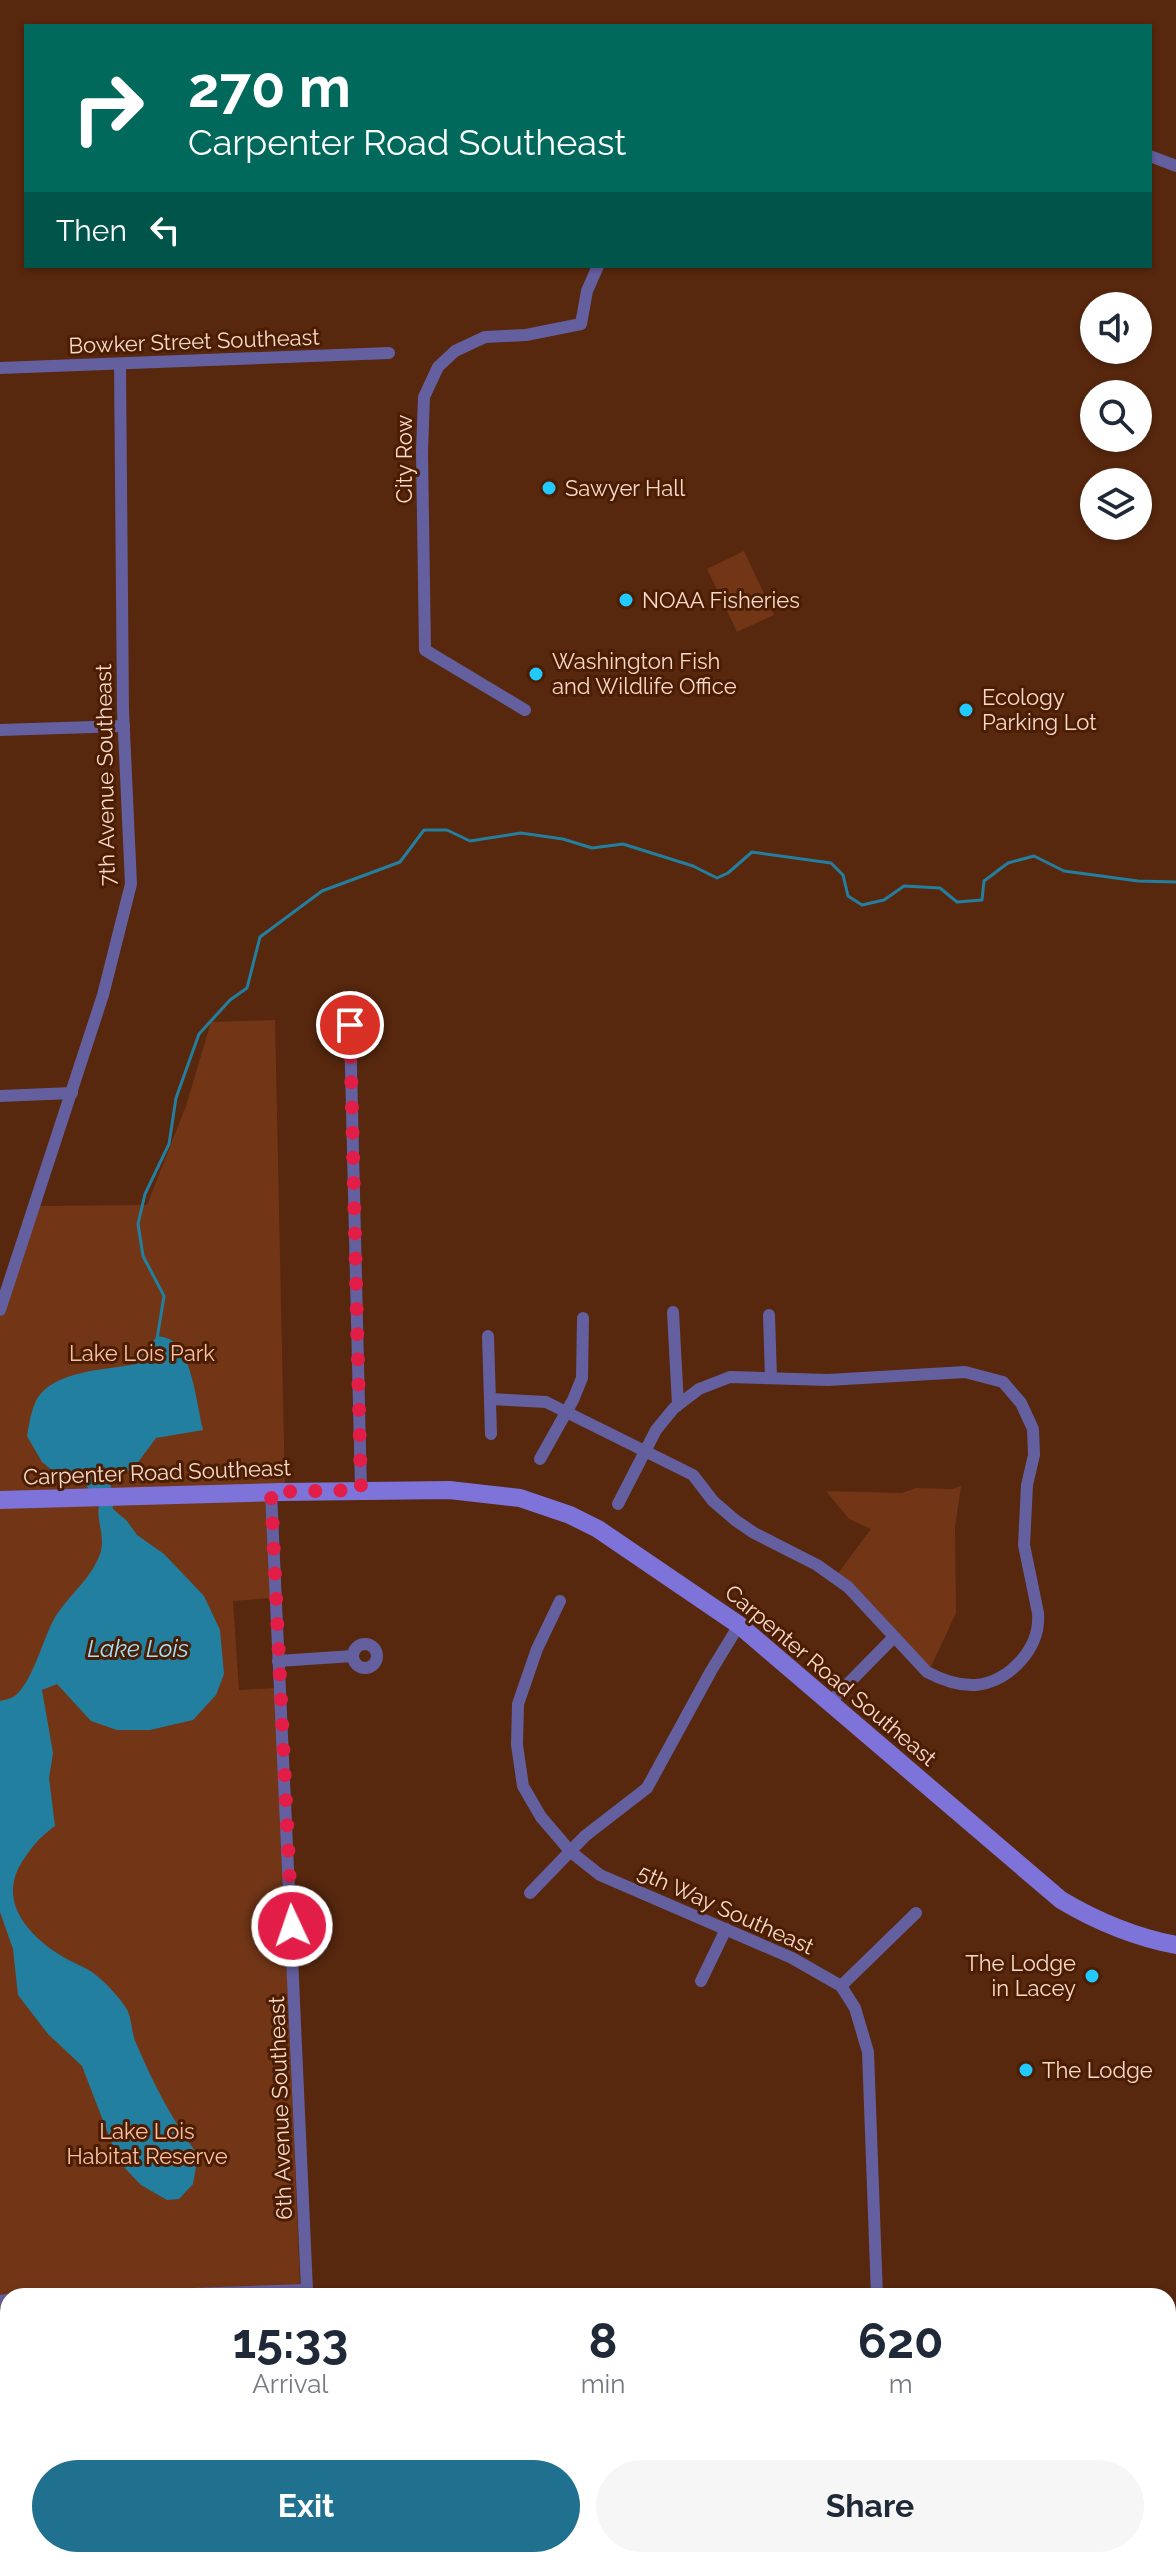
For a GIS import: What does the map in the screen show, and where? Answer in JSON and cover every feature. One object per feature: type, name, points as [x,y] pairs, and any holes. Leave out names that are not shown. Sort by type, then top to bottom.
[{"type":"main road","name":"Carpenter Road Southeast","points":[[0,1500],[449,1490],[520,1498],[570,1515],[598,1529],[739,1625],[1061,1900],[1095,1920],[1135,1936],[1176,1945]]},
{"type":"street","points":[[1152,157],[1176,166]]},
{"type":"street","name":"City Row","points":[[525,710],[425,650],[424,397],[438,367],[455,351],[485,337],[526,335],[581,324],[587,291],[597,268]]},
{"type":"street","name":"Bowker Street Southeast","points":[[0,368],[389,353]]},
{"type":"street","name":"7th Avenue Southeast","points":[[0,1310],[103,995],[131,884],[124,726],[120,365]]},
{"type":"street","points":[[0,730],[124,726]]},
{"type":"street","points":[[350,1025],[361,1490]]},
{"type":"street","points":[[0,1096],[72,1093]]},
{"type":"street","points":[[673,1312],[678,1405]]},
{"type":"street","points":[[769,1315],[771,1378]]},
{"type":"street","points":[[540,1459],[582,1378],[583,1318]]},
{"type":"street","points":[[488,1336],[491,1434]]},
{"type":"street","points":[[490,1399],[546,1402],[644,1450],[693,1475],[713,1501],[754,1533],[835,1577],[859,1598],[927,1672],[942,1680],[966,1685],[991,1682],[1003,1676],[1022,1661],[1039,1622],[1024,1545],[1027,1485],[1034,1455],[1033,1429],[1021,1403],[1003,1382],[965,1372],[888,1378],[730,1377],[699,1389],[678,1405],[656,1430],[644,1450],[618,1504]]},
{"type":"street","name":"6th Avenue Southeast","points":[[271,1492],[307,2288]]},
{"type":"street","name":"5th Way Southeast","points":[[560,1601],[537,1649],[518,1704],[517,1745],[523,1786],[541,1817],[571,1852],[600,1875],[817,1970],[841,1986]]},
{"type":"street","points":[[530,1893],[605,1819],[647,1788],[739,1625]]},
{"type":"street","points":[[830,1702],[893,1638]]},
{"type":"street","points":[[278,1661],[353,1656]]},
{"type":"street","points":[[877,2288],[868,2052],[855,2008],[841,1986],[916,1913]]},
{"type":"street","points":[[701,1981],[726,1929]]},
{"type":"green space","points":[[744,551],[774,615],[737,632],[707,569]]},
{"type":"green space","name":"Lake Lois Habitat Reserve","points":[[275,1020],[285,1492],[267,1496],[271,1598],[233,1601],[239,1690],[275,1688],[300,2285],[0,2288],[0,1310],[34,1206],[147,1205],[186,1106],[211,1022]]},
{"type":"green space","points":[[961,1486],[955,1527],[956,1613],[929,1671],[836,1576],[871,1529],[849,1519],[826,1491],[902,1493],[916,1488],[952,1489]]},
{"type":"water","name":"Lake Lois","points":[[157,1336],[173,1341],[186,1361],[203,1430],[156,1438],[133,1469],[110,1479],[113,1509],[137,1535],[164,1554],[204,1596],[220,1630],[224,1674],[216,1695],[193,1720],[150,1730],[117,1730],[91,1721],[57,1684],[42,1690],[53,1753],[49,1778],[55,1826],[39,1839],[19,1867],[13,1894],[15,1906],[28,1928],[60,1955],[97,1976],[128,2012],[134,2039],[149,2072],[171,2115],[198,2155],[193,2184],[179,2199],[167,2200],[141,2185],[119,2162],[82,2066],[48,2034],[18,1995],[13,1949],[0,1912],[0,1701],[13,1697],[23,1687],[53,1621],[91,1572],[102,1547],[99,1505],[84,1482],[64,1472],[53,1471],[42,1462],[27,1436],[32,1413],[37,1399],[56,1382],[82,1373],[136,1364]]},
{"type":"waterway","points":[[157,1339],[164,1296],[143,1256],[138,1224],[145,1194],[169,1144],[176,1098],[199,1034],[230,1000],[247,988],[260,937],[322,891],[400,862],[424,830],[447,830],[470,841],[521,833],[563,839],[592,848],[623,844],[693,866],[717,878],[728,873],[752,852],[831,863],[843,875],[848,896],[862,905],[884,900],[904,886],[940,888],[957,902],[982,900],[984,881],[1008,863],[1034,856],[1064,871],[1138,881],[1176,882]]},
{"type":"place","name":"Sawyer Hall","points":[[549,488]]},
{"type":"place","name":"NOAA Fisheries","points":[[626,600]]},
{"type":"place","name":"Washington Fish and Wildlife Office","points":[[536,674]]},
{"type":"place","name":"Ecology Parking Lot","points":[[966,710]]},
{"type":"place","name":"The Lodge in Lacey","points":[[1092,1976]]},
{"type":"place","name":"The Lodge","points":[[1026,2070]]},
{"type":"route","points":[[292,1926],[271,1492],[361,1490],[350,1025]]},
{"type":"park label","name":"Lake Lois Park","points":[[142,1353]]}]
